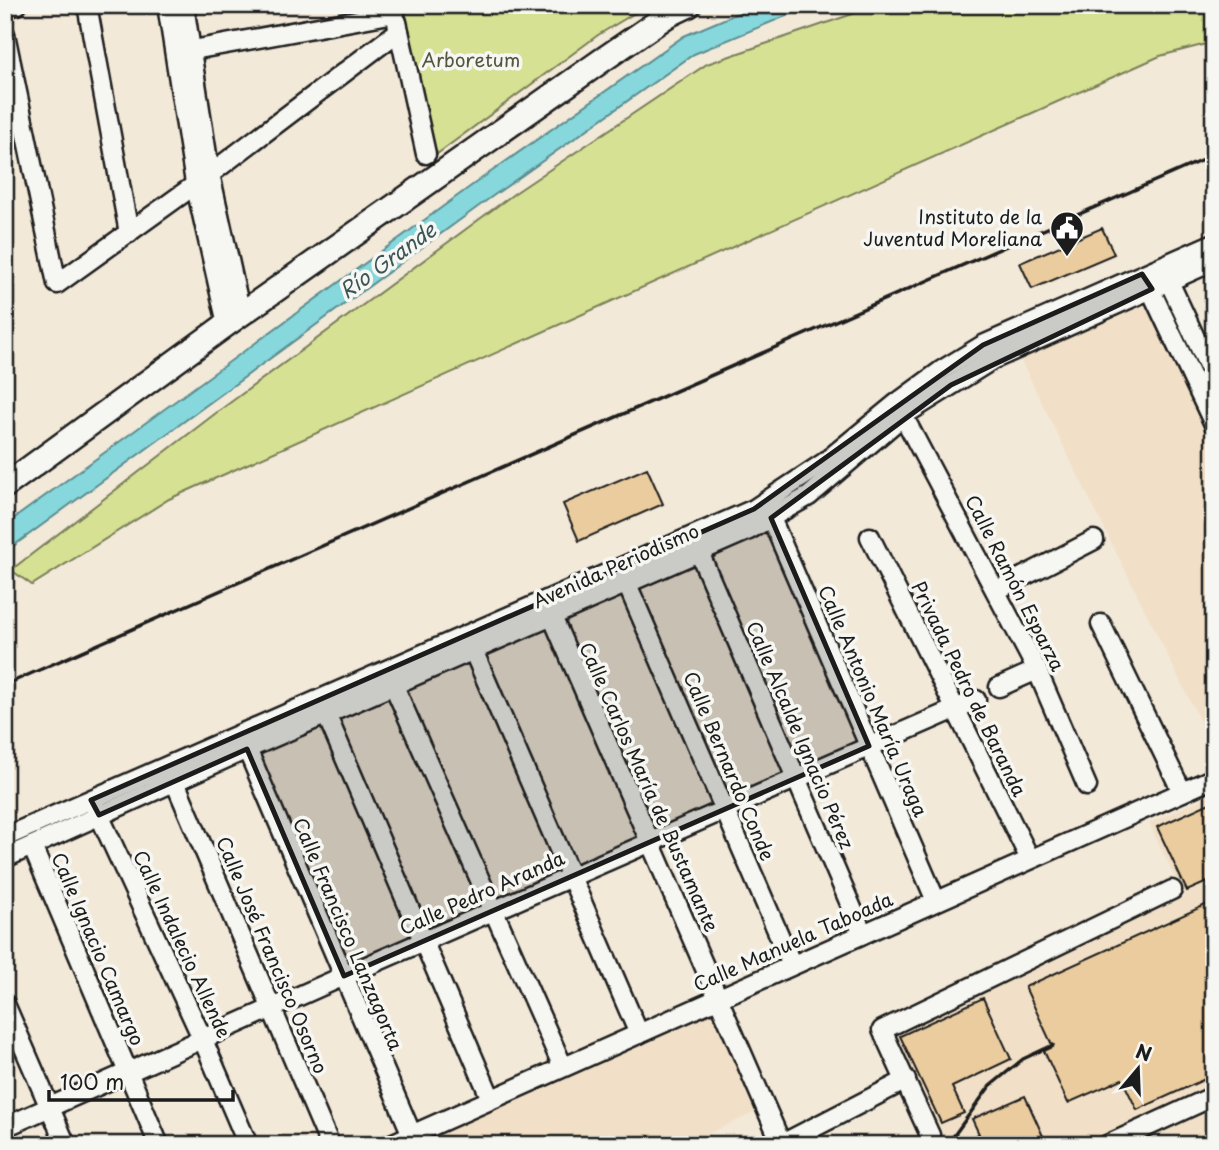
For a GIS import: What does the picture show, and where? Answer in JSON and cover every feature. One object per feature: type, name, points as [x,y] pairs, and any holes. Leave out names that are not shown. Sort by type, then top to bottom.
[{"type":"main road","points":[[5,486],[232,311],[668,15],[689,5]]},
{"type":"street","points":[[5,8],[18,5]]},
{"type":"street","points":[[87,5],[129,233]]},
{"type":"street","points":[[167,5],[183,52],[203,179],[232,311]]},
{"type":"street","points":[[183,52],[184,5]]},
{"type":"street","points":[[5,34],[57,284],[203,179],[396,16]]},
{"type":"street","points":[[183,52],[396,16]]},
{"type":"street","points":[[396,16],[426,155]]},
{"type":"street","name":"Avenida Periodismo","points":[[1156,278],[1214,243]]},
{"type":"street","name":"Avenida Periodismo","points":[[5,837],[175,782],[771,518],[809,496],[829,480],[942,370],[983,345],[1156,278],[1214,261]]},
{"type":"street","points":[[1156,278],[1211,368]]},
{"type":"street","points":[[1156,278],[1214,424]]},
{"type":"street","name":"Avenida Periodismo","points":[[5,858],[32,846],[95,807],[545,599],[754,509],[900,409]]},
{"type":"street","name":"Calle Ramón Esparza","points":[[900,409],[1037,670],[1087,786]]},
{"type":"street","name":"Calle Antonio María Uraga","points":[[771,518],[936,901]]},
{"type":"street","name":"Privada Pedro de Baranda","points":[[870,537],[1030,859]]},
{"type":"street","points":[[997,590],[1094,540]]},
{"type":"street","name":"Calle Alcalde Ignacio Pérez","points":[[699,552],[863,934]]},
{"type":"street","name":"Calle Bernardo Conde","points":[[627,584],[792,965]]},
{"type":"street","name":"Calle Carlos María de Bustamante","points":[[545,599],[782,1145]]},
{"type":"street","points":[[1101,624],[1182,792]]},
{"type":"street","points":[[473,650],[639,1034]]},
{"type":"street","points":[[999,687],[1037,670]]},
{"type":"street","points":[[394,686],[563,1067]]},
{"type":"street","name":"Calle Pedro Aranda","points":[[5,1127],[976,699]]},
{"type":"street","points":[[327,716],[491,1099]]},
{"type":"street","name":"Calle Francisco Lanzagorta","points":[[247,750],[412,1135]]},
{"type":"street","name":"Calle Manuela Taboada","points":[[389,1145],[1214,778]]},
{"type":"street","name":"Calle José Francisco Osorno","points":[[175,782],[330,1145]]},
{"type":"street","name":"Calle Indalecio Allende","points":[[95,807],[203,1040],[248,1145]]},
{"type":"street","name":"Calle Ignacio Camargo","points":[[32,846],[159,1145]]},
{"type":"street","points":[[926,1145],[930,1135],[882,1030],[1172,890]]},
{"type":"street","points":[[5,1004],[66,1145]]},
{"type":"street","points":[[782,1145],[906,1080]]},
{"type":"street","points":[[1107,1145],[1214,1096]]},
{"type":"highlighted area","points":[[1142,274],[1152,289],[951,385],[771,518],[869,746],[344,976],[247,749],[99,815],[91,800],[754,509],[983,345]]},
{"type":"shaded area","points":[[1147,295],[1214,443],[1214,749],[1017,353]]},
{"type":"shaded area","points":[[1214,793],[1214,1145],[939,1145],[944,1137],[893,1033],[1184,897],[1149,823]]},
{"type":"shaded area","points":[[715,1011],[756,1112],[684,1145],[413,1145]]},
{"type":"green space","name":"Arboretum","points":[[404,5],[648,5],[598,35],[433,157]]},
{"type":"green space","points":[[898,5],[1214,5],[1214,42],[1160,56],[169,499],[32,585],[11,570],[216,413],[515,193],[707,64],[864,10]]},
{"type":"water","name":"Río Grande","points":[[757,5],[824,5],[798,11],[694,54],[490,198],[5,552],[5,525],[478,181],[684,36]]},
{"type":"building","name":"Instituto de la Juventud Moreliana","points":[[1102,228],[1114,254],[1032,289],[1020,263]]},
{"type":"building","points":[[647,468],[663,504],[579,541],[563,504]]},
{"type":"building","points":[[1214,801],[1214,879],[1187,891],[1157,827]]},
{"type":"building","points":[[1214,901],[1214,1075],[1137,1110],[1122,1079],[1068,1103],[1044,1051],[1053,1047],[1025,987]]},
{"type":"building","points":[[983,998],[1011,1059],[952,1087],[964,1113],[941,1123],[900,1036]]},
{"type":"building","points":[[1025,1096],[1047,1145],[955,1145],[979,1134],[972,1119]]},
{"type":"railway","points":[[5,685],[1214,155]]},
{"type":"railway","points":[[947,1145],[990,1086],[1023,1059],[1053,1045]]},
{"type":"railway","points":[[1196,1145],[1214,1137]]},
{"type":"place","name":"Instituto de la Juventud Moreliana","points":[[1067,258]]}]
